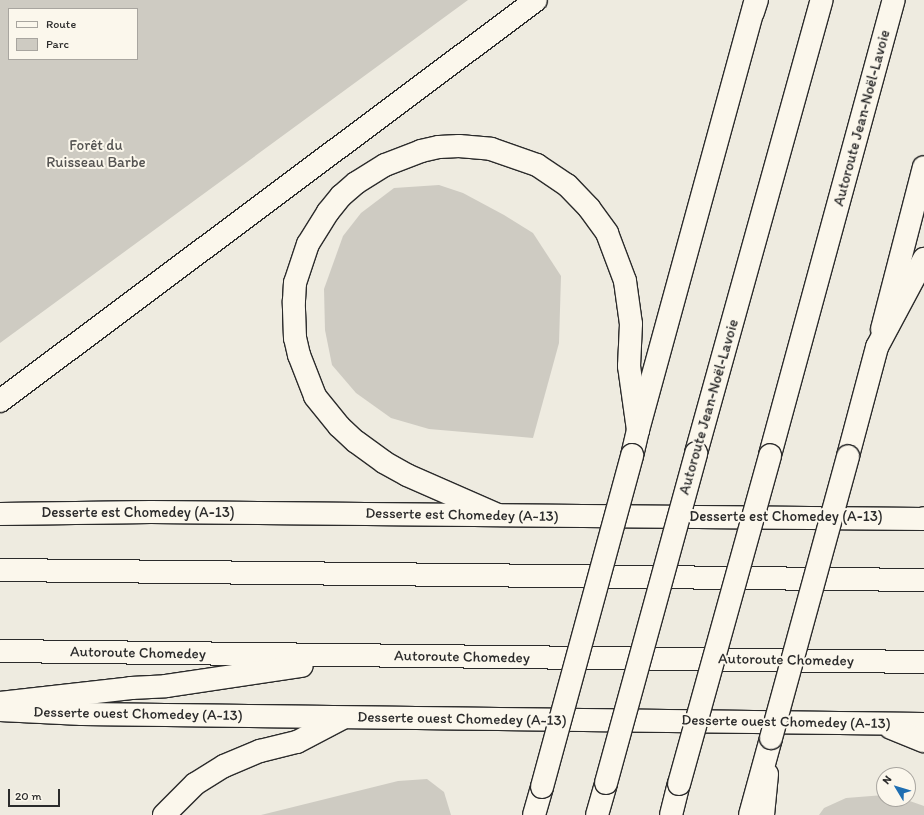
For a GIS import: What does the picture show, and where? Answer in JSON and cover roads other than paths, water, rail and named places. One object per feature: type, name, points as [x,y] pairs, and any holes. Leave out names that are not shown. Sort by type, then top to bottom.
[{"type":"main road","points":[[0,401],[536,0]]},
{"type":"main road","name":"Autoroute Jean-Noël-Lavoie","points":[[597,815],[822,0]]},
{"type":"main road","name":"Autoroute Jean-Noël-Lavoie","points":[[671,815],[894,0]]},
{"type":"main road","points":[[534,815],[755,4]]},
{"type":"main road","points":[[498,515],[407,475],[375,456],[356,442],[334,421],[315,396],[306,376],[296,344],[294,321],[295,283],[301,263],[308,244],[328,212],[351,187],[370,172],[391,162],[421,151],[439,147],[474,147],[508,153],[537,165],[552,174],[578,196],[590,208],[607,233],[625,281],[631,324],[629,366],[638,430]]},
{"type":"main road","points":[[763,815],[762,789],[771,738],[848,456],[924,168]]},
{"type":"main road","points":[[877,347],[924,259]]},
{"type":"main road","name":"Desserte est Chomedey (A-13)","points":[[0,514],[159,512],[924,519]]},
{"type":"main road","points":[[0,570],[924,580]]},
{"type":"main road","name":"Autoroute Chomedey","points":[[0,651],[924,662]]},
{"type":"main road","points":[[0,702],[131,688],[166,686],[368,656]]},
{"type":"main road","name":"Desserte ouest Chomedey (A-13)","points":[[0,710],[82,714],[344,718],[924,724]]},
{"type":"main road","points":[[164,815],[195,784],[224,766],[260,751],[297,742],[344,718]]},
{"type":"main road","points":[[878,723],[924,741]]},
{"type":"main road","points":[[750,815],[762,789]]},
{"type":"park label","name":"Forêt du Ruisseau Barbe","points":[[96,154]]}]
